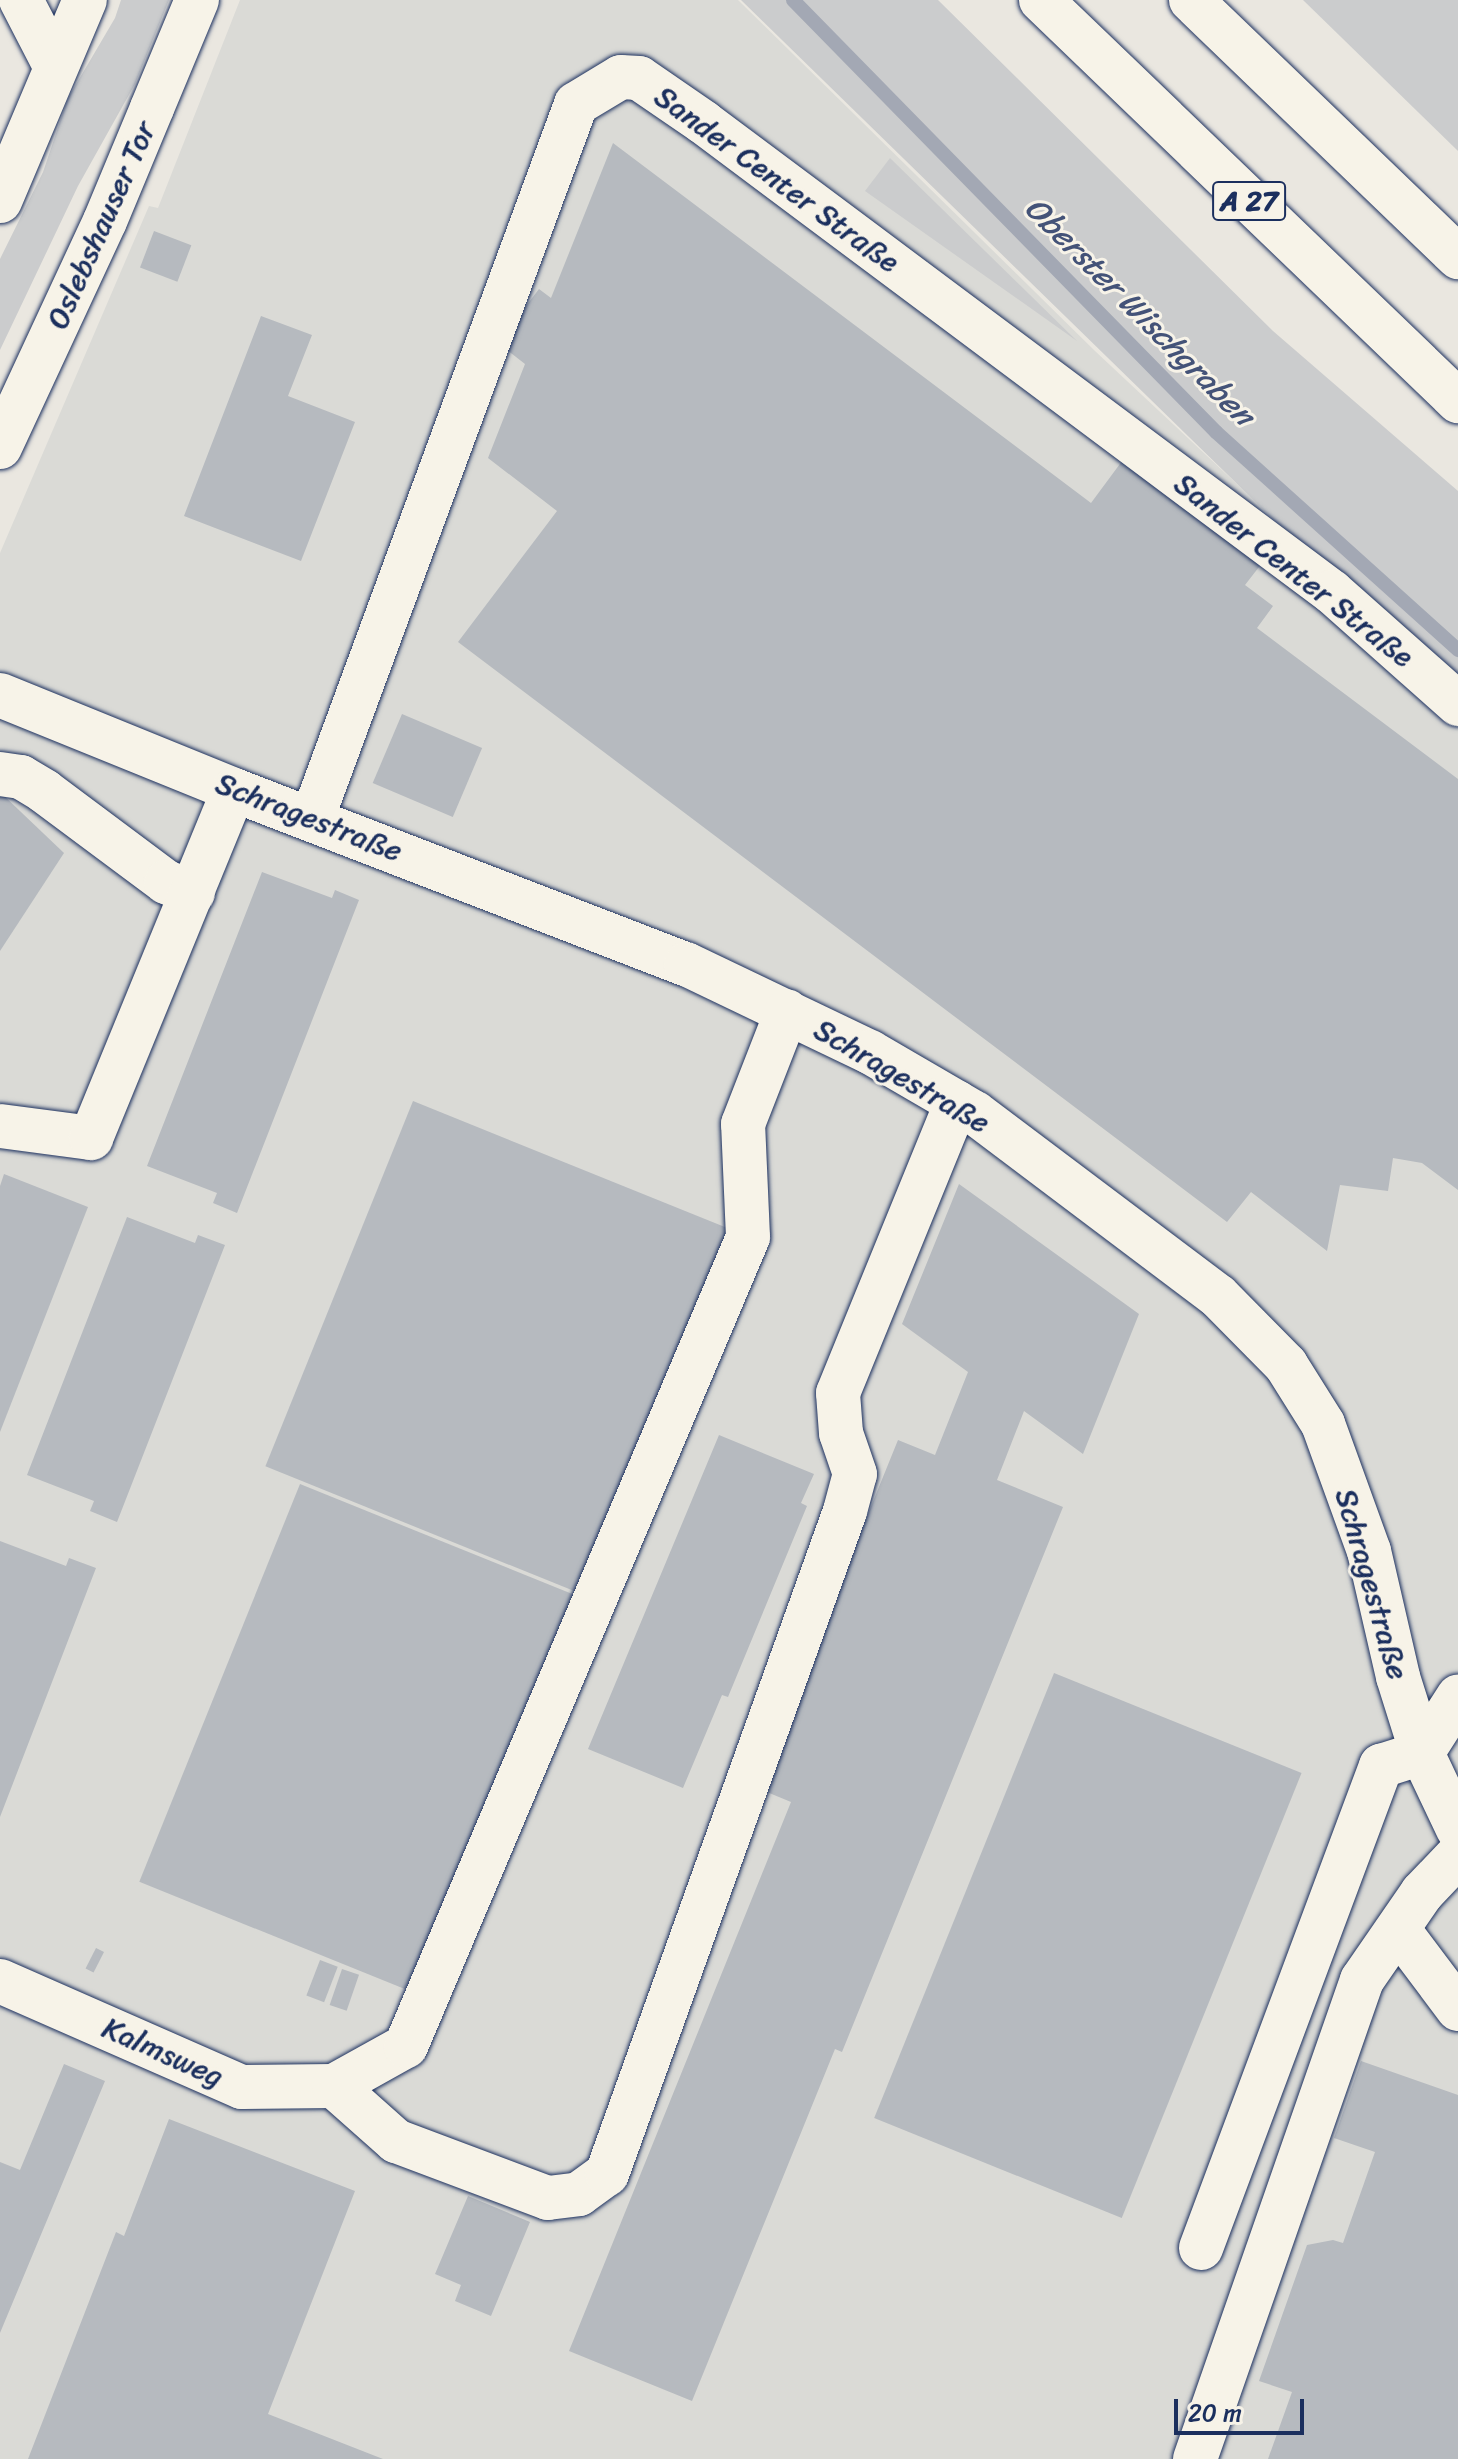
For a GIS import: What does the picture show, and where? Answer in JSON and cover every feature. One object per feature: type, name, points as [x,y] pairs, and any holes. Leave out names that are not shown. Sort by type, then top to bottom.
[{"type":"main road","points":[[21,0],[55,66]]},
{"type":"main road","points":[[0,201],[85,0]]},
{"type":"main road","name":"Oslebshauser Tor","points":[[0,447],[105,221],[197,0]]},
{"type":"main road","name":"A 27","points":[[1041,0],[1458,401]]},
{"type":"main road","points":[[1191,0],[1458,257]]},
{"type":"main road","name":"Sander Center Straße","points":[[312,819],[576,104],[621,77],[639,78],[703,122],[1332,592],[1458,704]]},
{"type":"main road","name":"Schragestraße","points":[[0,695],[234,790],[686,964],[787,1011],[870,1052],[957,1102],[1218,1296],[1286,1365],[1323,1424],[1369,1551],[1398,1677],[1422,1753],[1458,1829]]},
{"type":"main road","points":[[0,774],[21,777],[44,791],[166,882],[193,893]]},
{"type":"main road","points":[[0,1126],[91,1138],[234,790]]},
{"type":"main road","points":[[787,1011],[743,1124],[748,1237],[406,2046],[334,2086],[396,2141],[548,2198],[579,2194],[607,2174],[845,1511],[855,1474],[841,1433],[838,1393],[957,1102]]},
{"type":"main road","points":[[1201,2248],[1381,1766],[1422,1753],[1458,1697]]},
{"type":"main road","points":[[1195,2459],[1362,1980],[1422,1893],[1458,1855]]},
{"type":"main road","points":[[1398,1929],[1458,2009]]},
{"type":"main road","name":"Kalmsweg","points":[[0,1981],[242,2087],[334,2086]]},
{"type":"shaded area","points":[[121,0],[169,0],[135,84],[78,186],[0,350],[0,259],[43,172],[68,98],[115,18]]},
{"type":"shaded area","points":[[240,0],[738,0],[1095,351],[1458,691],[1458,2459],[0,2459],[0,553],[149,206],[158,208]]},
{"type":"shaded area","points":[[741,0],[938,0],[1273,331],[1458,491],[1458,691],[1311,556]]},
{"type":"shaded area","points":[[1303,0],[1458,0],[1458,151]]},
{"type":"shaded area","points":[[890,158],[1077,341],[865,191]]},
{"type":"building","points":[[613,143],[1091,503],[1128,453],[1266,558],[1245,585],[1273,606],[1257,628],[1458,779],[1458,1190],[1422,1163],[1393,1158],[1388,1191],[1340,1185],[1327,1251],[1251,1192],[1227,1222],[458,642],[557,511],[488,458],[525,364],[498,343],[539,289],[551,298]]},
{"type":"building","points":[[154,231],[191,245],[177,282],[140,267]]},
{"type":"building","points":[[261,316],[312,335],[288,396],[355,422],[301,561],[184,516]]},
{"type":"building","points":[[402,714],[482,748],[453,817],[373,783]]},
{"type":"building","points":[[0,792],[64,853],[0,951]]},
{"type":"building","points":[[262,872],[332,898],[335,890],[359,900],[237,1213],[213,1203],[217,1193],[147,1166]]},
{"type":"building","points":[[413,1101],[729,1229],[582,1594],[265,1466]]},
{"type":"building","points":[[4,1174],[88,1207],[0,1432],[0,1186]]},
{"type":"building","points":[[959,1184],[1139,1314],[1083,1454],[1024,1411],[997,1480],[1063,1507],[842,2052],[835,2049],[692,2401],[569,2351],[791,1802],[757,1788],[898,1440],[935,1455],[968,1372],[902,1324]]},
{"type":"building","points":[[127,1217],[195,1243],[198,1235],[225,1245],[117,1522],[90,1511],[94,1501],[27,1475]]},
{"type":"building","points":[[719,1435],[814,1474],[801,1503],[807,1506],[728,1697],[722,1695],[683,1788],[588,1749]]},
{"type":"building","points":[[300,1484],[581,1598],[420,1995],[139,1882]]},
{"type":"building","points":[[0,1541],[66,1566],[69,1558],[96,1568],[0,1817]]},
{"type":"building","points":[[1054,1673],[1302,1773],[1122,2218],[874,2118]]},
{"type":"building","points":[[96,1948],[104,1952],[94,1973],[86,1968]]},
{"type":"building","points":[[320,1960],[338,1967],[324,2002],[306,1995]]},
{"type":"building","points":[[342,1969],[359,1975],[347,2011],[330,2005]]},
{"type":"building","points":[[1361,2061],[1458,2095],[1458,2459],[1268,2459],[1292,2392],[1259,2381],[1307,2245],[1333,2240],[1343,2243],[1375,2152],[1334,2138]]},
{"type":"building","points":[[64,2064],[105,2081],[0,2333],[0,2162],[20,2170]]},
{"type":"building","points":[[169,2119],[355,2191],[268,2414],[383,2459],[28,2459],[116,2232],[124,2236]]},
{"type":"building","points":[[468,2196],[530,2222],[491,2316],[455,2301],[461,2285],[435,2274]]},
{"type":"waterway","name":"Oberster Wischgraben","points":[[793,0],[1216,432],[1458,650]]}]
